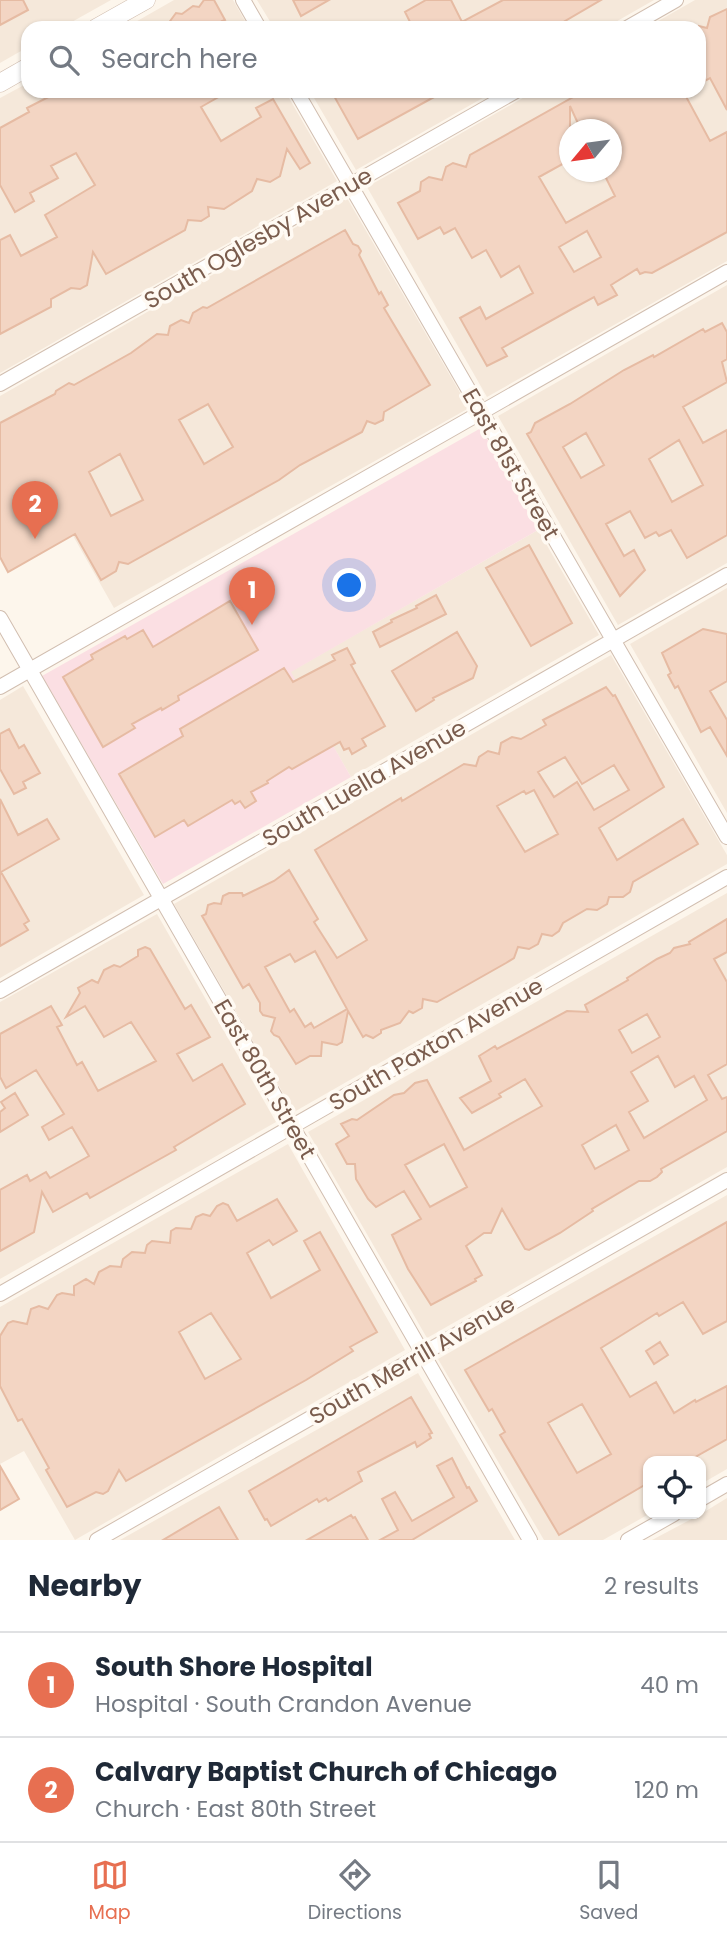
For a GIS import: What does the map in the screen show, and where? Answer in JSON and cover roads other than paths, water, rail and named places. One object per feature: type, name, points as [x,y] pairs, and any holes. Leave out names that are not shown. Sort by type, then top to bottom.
[{"type":"street","points":[[108,21],[146,0]]},
{"type":"street","points":[[243,0],[255,21]]},
{"type":"street","points":[[639,21],[676,0]]},
{"type":"street","points":[[0,83],[21,71]]},
{"type":"street","name":"East 81st Street","points":[[300,98],[727,837]]},
{"type":"street","name":"South Oglesby Avenue","points":[[0,384],[504,98]]},
{"type":"street","points":[[0,687],[727,272]]},
{"type":"street","name":"South Luella Avenue","points":[[0,991],[727,575]]},
{"type":"street","name":"East 80th Street","points":[[0,618],[530,1540]]},
{"type":"street","name":"South Paxton Avenue","points":[[0,1294],[727,877]]},
{"type":"street","name":"South Merrill Avenue","points":[[97,1540],[727,1180]]},
{"type":"street","points":[[706,1496],[727,1483]]},
{"type":"street","points":[[628,1540],[665,1519]]},
{"type":"place","name":"Calvary Baptist Church of Chicago","points":[[35,539]]},
{"type":"place","name":"South Shore Hospital","points":[[252,625]]}]
